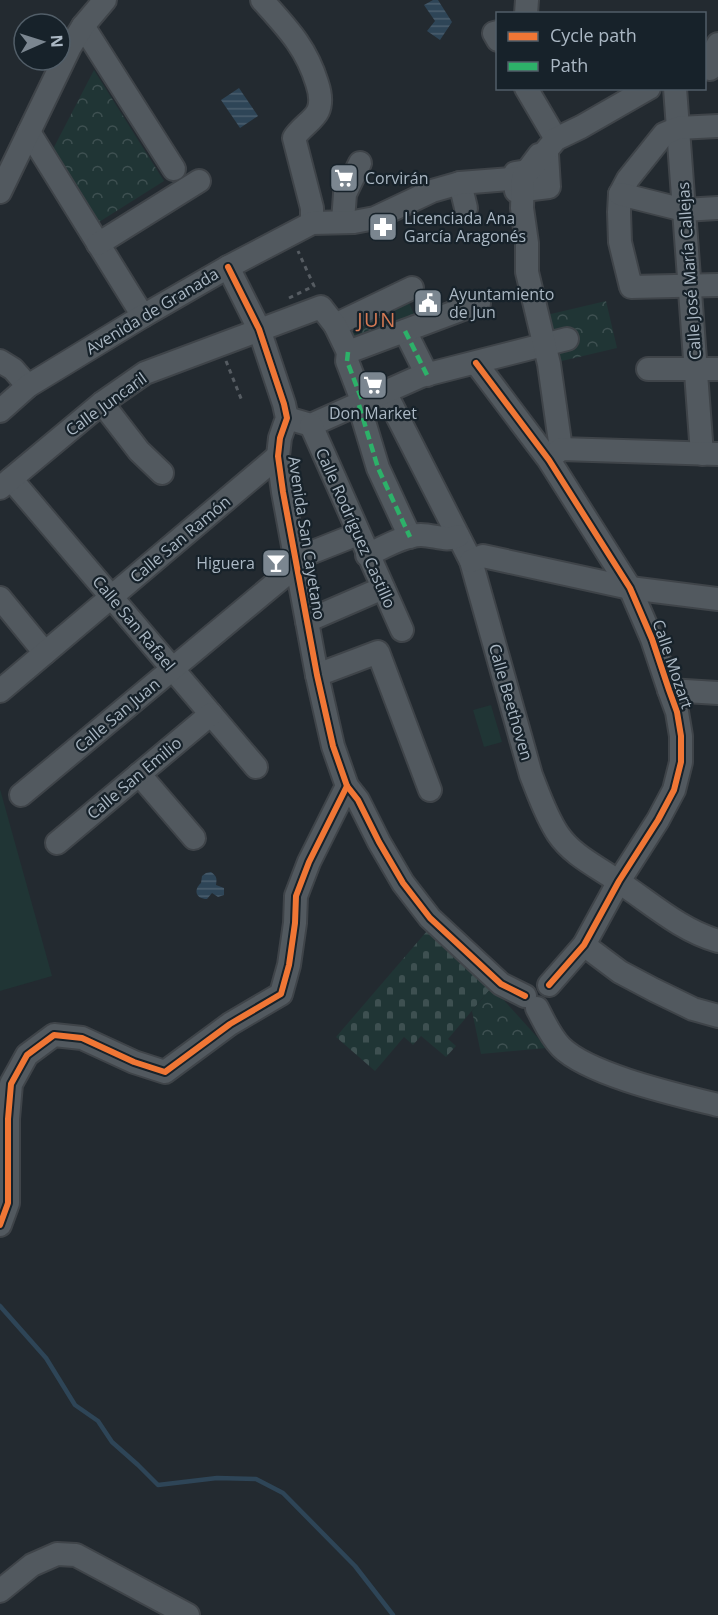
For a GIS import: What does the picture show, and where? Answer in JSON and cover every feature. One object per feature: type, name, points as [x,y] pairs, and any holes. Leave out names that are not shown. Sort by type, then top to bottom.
[{"type":"street","points":[[0,192],[83,26],[105,0]]},
{"type":"street","points":[[262,0],[298,40],[311,63],[320,91],[321,101],[318,112],[294,138],[312,208],[312,223],[354,222],[375,218],[432,191],[460,183],[520,182],[549,187],[548,154],[550,147],[527,90]]},
{"type":"street","points":[[83,26],[174,169]]},
{"type":"street","points":[[711,69],[713,53],[718,44]]},
{"type":"street","points":[[550,147],[646,90]]},
{"type":"street","name":"Calle José María Callejas","points":[[675,90],[690,286],[707,369],[710,454]]},
{"type":"street","points":[[718,126],[678,128],[664,134],[643,158],[620,194],[620,242],[631,287],[718,285]]},
{"type":"street","points":[[29,132],[143,316]]},
{"type":"street","points":[[343,221],[345,194],[360,163]]},
{"type":"street","points":[[98,244],[198,181]]},
{"type":"street","points":[[520,182],[527,243],[527,272],[544,345],[555,455],[710,454]]},
{"type":"street","points":[[460,183],[465,208]]},
{"type":"street","points":[[620,194],[684,210],[718,208]]},
{"type":"street","name":"Avenida de Granada","points":[[0,411],[28,386],[143,316],[228,267],[312,223]]},
{"type":"street","points":[[228,267],[259,329],[287,418],[311,425],[427,375],[567,339]]},
{"type":"street","points":[[410,537],[378,468],[347,361],[348,351],[335,325],[412,288]]},
{"type":"street","points":[[348,351],[479,303]]},
{"type":"street","name":"Calle Juncaril","points":[[6,484],[102,403],[145,373],[321,307],[335,325]]},
{"type":"street","points":[[405,331],[427,375]]},
{"type":"street","points":[[0,361],[13,369],[28,386]]},
{"type":"street","name":"Calle Mozart","points":[[476,363],[555,455],[630,588],[652,639],[677,712],[681,736],[681,762],[674,790],[658,820],[619,881],[584,945],[549,985],[541,980],[532,982],[526,988],[531,1002]]},
{"type":"street","points":[[648,369],[707,369]]},
{"type":"street","name":"Calle Beethoven","points":[[385,393],[471,561],[531,775],[544,809],[559,835],[577,855],[619,881],[681,925],[718,941]]},
{"type":"street","points":[[102,403],[139,451],[162,473]]},
{"type":"street","name":"Avenida San Cayetano","points":[[287,418],[280,438],[278,456],[295,562],[333,746],[347,786],[358,800],[403,883],[430,918],[501,984],[531,1002]]},
{"type":"street","name":"Calle Rodríguez Castillo","points":[[311,425],[402,630]]},
{"type":"street","name":"Calle San Ramón","points":[[0,691],[278,456]]},
{"type":"street","name":"Calle San Rafael","points":[[6,484],[111,597],[256,767]]},
{"type":"street","name":"Calle San Juan","points":[[21,795],[295,562],[358,534]]},
{"type":"street","points":[[368,555],[410,537],[421,535],[451,540],[458,536]]},
{"type":"street","points":[[471,561],[483,556],[630,588],[718,599]]},
{"type":"street","points":[[307,621],[383,588]]},
{"type":"street","points":[[1,600],[45,653]]},
{"type":"street","points":[[317,675],[378,652],[430,790]]},
{"type":"street","points":[[669,690],[718,693]]},
{"type":"street","name":"Calle San Emilio","points":[[57,843],[211,714]]},
{"type":"street","points":[[139,774],[195,838]]},
{"type":"street","points":[[0,1225],[8,1203],[8,1119],[11,1083],[27,1054],[54,1035],[82,1038],[134,1062],[165,1072],[230,1024],[281,994],[290,965],[296,896],[309,862],[347,786]]},
{"type":"street","points":[[584,945],[620,972],[693,1009],[718,1016]]},
{"type":"street","points":[[531,1002],[561,1047],[580,1061],[624,1078],[718,1105]]},
{"type":"street","points":[[0,1592],[32,1565],[57,1554],[76,1555],[188,1615]]},
{"type":"path","points":[[284,300],[314,286],[291,234]]},
{"type":"path","points":[[223,354],[242,401]]},
{"type":"green space","points":[[94,70],[164,181],[99,222],[52,151]]},
{"type":"green space","points":[[406,296],[417,321],[351,350],[340,325]]},
{"type":"green space","points":[[606,301],[617,348],[549,364],[538,317]]},
{"type":"green space","points":[[491,705],[502,742],[484,747],[473,710]]},
{"type":"green space","points":[[0,789],[52,976],[0,991]]},
{"type":"green space","points":[[427,931],[492,987],[448,1039],[456,1046],[446,1057],[421,1036],[413,1045],[404,1037],[375,1071],[336,1037]]},
{"type":"green space","points":[[492,987],[547,1048],[481,1054],[472,1011]]},
{"type":"water","points":[[438,0],[452,22],[440,40],[427,31],[435,21],[424,5]]},
{"type":"water","points":[[239,88],[258,116],[240,128],[221,100]]},
{"type":"water","points":[[211,872],[216,878],[216,885],[224,888],[224,895],[218,897],[212,893],[207,899],[203,899],[196,891],[202,876]]},
{"type":"waterway","points":[[0,1306],[46,1358],[75,1405],[98,1421],[112,1442],[158,1485],[217,1478],[256,1479],[283,1493],[355,1566],[393,1615]]},
{"type":"marked path","points":[[405,331],[427,375]]},
{"type":"marked path","points":[[348,352],[347,361],[363,403]]},
{"type":"marked path","points":[[359,405],[378,468],[410,537]]},
{"type":"cycle path","points":[[228,267],[259,329],[284,404],[287,418],[280,438],[278,456],[283,492],[317,675],[333,746],[347,786],[358,800],[403,883],[430,918],[501,984],[525,996]]},
{"type":"cycle path","points":[[476,363],[549,460],[630,588],[652,639],[677,712],[681,736],[681,762],[674,790],[658,820],[619,881],[584,945],[549,985]]},
{"type":"cycle path","points":[[0,1225],[8,1203],[8,1119],[11,1084],[27,1055],[54,1035],[82,1038],[134,1062],[165,1072],[230,1024],[281,994],[289,965],[296,896],[309,862],[347,786]]},
{"type":"place","name":"Corvirán","points":[[344,178]]},
{"type":"place","name":"Licenciada Ana García Aragonés","points":[[383,227]]},
{"type":"place","name":"Ayuntamiento de Jun","points":[[428,303]]},
{"type":"place","name":"Don Market","points":[[373,385]]},
{"type":"place","name":"Higuera","points":[[276,563]]},
{"type":"district","name":"JUN","points":[[377,319]]}]
